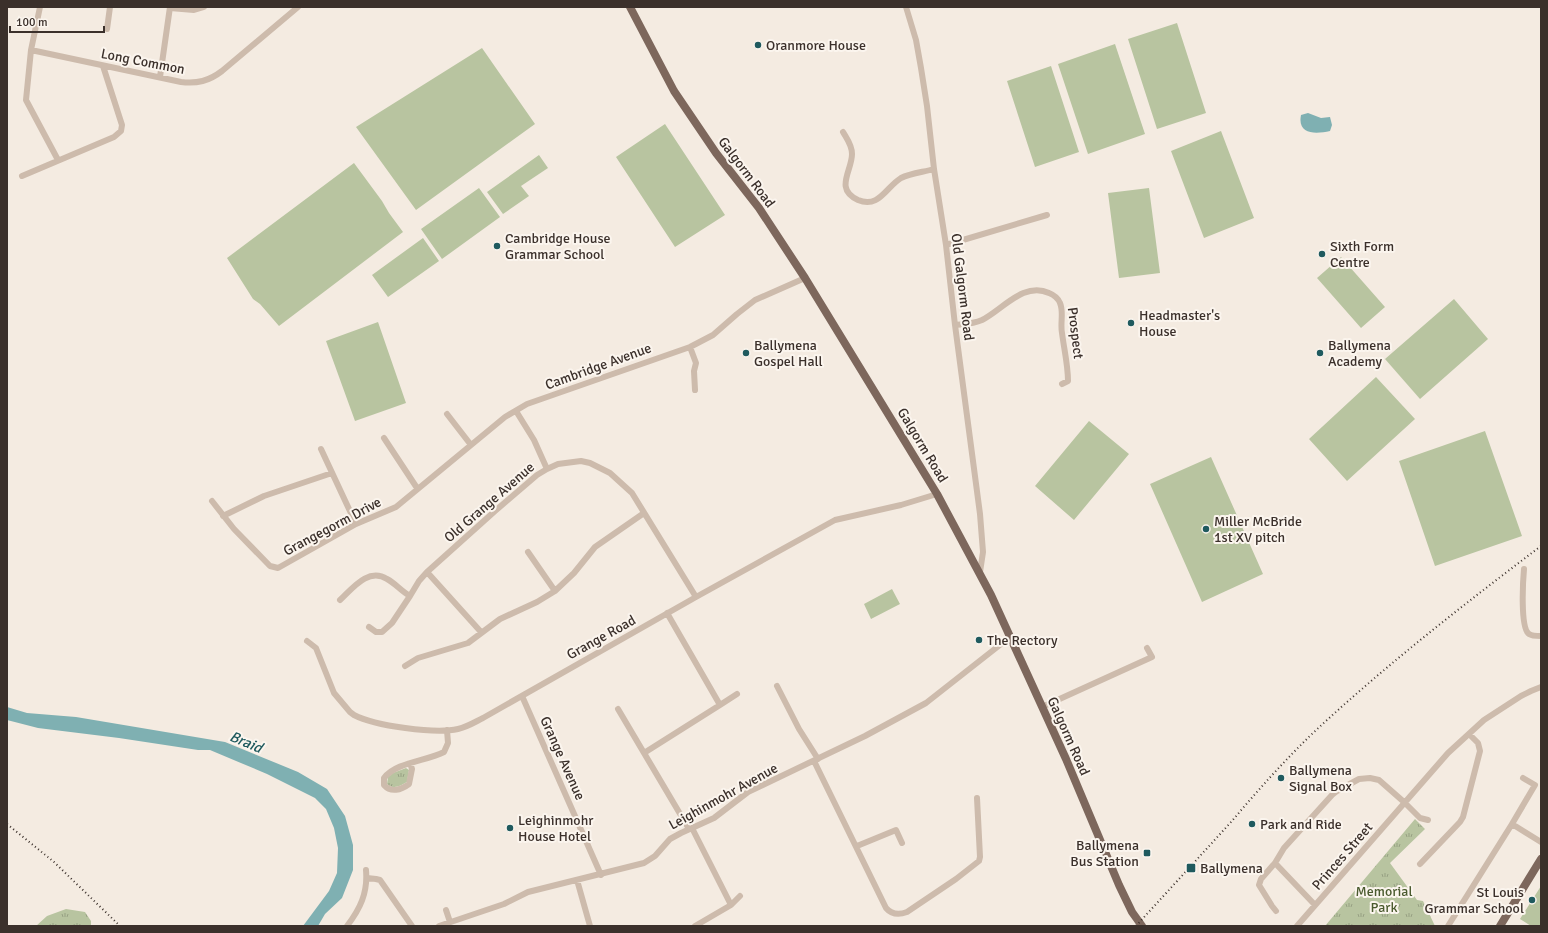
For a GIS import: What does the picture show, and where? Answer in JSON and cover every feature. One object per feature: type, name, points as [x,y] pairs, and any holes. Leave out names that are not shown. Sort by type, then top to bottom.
[{"type":"main road","name":"Galgorm Road","points":[[630,7],[674,91],[688,114],[759,208],[805,278],[937,494],[980,572],[1042,707],[1119,885],[1132,912],[1142,926]]},
{"type":"main road","points":[[1500,926],[1541,859]]},
{"type":"street","points":[[40,7],[31,50],[26,100],[58,160]]},
{"type":"street","points":[[107,30],[110,7]]},
{"type":"street","points":[[160,77],[170,7],[194,10],[204,7]]},
{"type":"street","name":"Long Common","points":[[31,50],[191,83],[204,81],[212,78],[222,71],[298,7]]},
{"type":"street","name":"Old Galgorm Road","points":[[906,7],[916,40],[927,106],[934,169],[946,245],[980,514],[983,552],[980,572]]},
{"type":"street","points":[[22,176],[114,137],[121,130],[122,123],[103,66]]},
{"type":"street","points":[[842,132],[850,144],[852,153],[850,166],[845,176],[846,185],[850,194],[860,201],[865,202],[877,200],[901,178],[934,169]]},
{"type":"street","points":[[946,245],[1047,215]]},
{"type":"street","name":"Cambridge Avenue","points":[[516,411],[527,404],[690,346],[713,335],[755,300],[805,278]]},
{"type":"street","name":"Prospect","points":[[955,325],[967,324],[981,320],[1027,292],[1041,291],[1052,294],[1057,297],[1062,306],[1061,332],[1068,366],[1068,381],[1062,384]]},
{"type":"street","points":[[690,346],[696,363],[694,371],[695,390]]},
{"type":"street","points":[[516,411],[534,440],[547,468]]},
{"type":"street","name":"Grangegorm Drive","points":[[212,501],[234,529],[270,566],[278,568],[356,524],[396,507],[417,488],[505,418],[516,411]]},
{"type":"street","points":[[447,414],[471,445]]},
{"type":"street","points":[[384,438],[417,488]]},
{"type":"street","points":[[321,448],[356,524]]},
{"type":"street","name":"Old Grange Avenue","points":[[369,627],[376,632],[382,632],[392,623],[419,581],[500,506],[547,468],[570,461],[590,463],[600,467],[620,480],[632,494],[696,597]]},
{"type":"street","points":[[223,516],[264,496],[332,472]]},
{"type":"street","name":"Grange Road","points":[[307,641],[316,648],[334,693],[350,712],[358,717],[392,726],[429,730],[447,730],[468,726],[835,520],[901,505],[937,494]]},
{"type":"street","points":[[406,666],[418,658],[462,645],[500,619],[537,602],[554,591],[574,574],[595,547],[644,513]]},
{"type":"street","points":[[528,552],[554,591]]},
{"type":"street","points":[[1524,569],[1522,600],[1525,627],[1528,634],[1541,636]]},
{"type":"street","points":[[428,572],[481,632]]},
{"type":"street","points":[[340,600],[362,579],[372,576],[386,578],[410,596]]},
{"type":"street","points":[[667,614],[720,705]]},
{"type":"street","name":"Leighinmohr Avenue","points":[[439,926],[504,904],[528,892],[644,864],[655,856],[670,839],[714,818],[748,792],[872,733],[926,703],[1010,637]]},
{"type":"street","points":[[1042,707],[1152,657],[1147,648]]},
{"type":"street","points":[[777,686],[799,729],[809,743],[886,908],[891,913],[902,914],[956,879],[979,861],[977,798]]},
{"type":"street","name":"Princes Street","points":[[1297,926],[1448,753],[1484,720],[1530,691],[1541,687]]},
{"type":"street","points":[[644,753],[737,694]]},
{"type":"street","name":"Grange Avenue","points":[[522,696],[601,875]]},
{"type":"street","points":[[618,709],[691,828],[731,905]]},
{"type":"street","points":[[410,763],[412,769],[409,784],[398,790],[387,788],[383,781],[386,774],[410,763],[444,752],[448,743],[447,730]]},
{"type":"street","points":[[1420,864],[1455,828],[1463,817],[1480,752],[1478,743],[1469,734]]},
{"type":"street","points":[[1276,911],[1259,883],[1275,863],[1284,848],[1332,795],[1356,781],[1368,778],[1379,780],[1420,818],[1428,820]]},
{"type":"street","points":[[1448,926],[1535,785],[1523,778]]},
{"type":"street","points":[[1512,824],[1541,842]]},
{"type":"street","points":[[857,846],[896,830],[902,843]]},
{"type":"street","points":[[1275,863],[1316,905]]},
{"type":"street","points":[[347,926],[364,899],[367,878],[366,870]]},
{"type":"street","points":[[367,878],[380,880],[412,926]]},
{"type":"street","points":[[577,880],[590,926]]},
{"type":"street","points":[[695,926],[731,905],[740,896]]},
{"type":"street","points":[[446,910],[450,922]]},
{"type":"green space","points":[[1177,23],[1206,113],[1157,129],[1128,39]]},
{"type":"green space","points":[[1115,44],[1145,134],[1088,154],[1058,64]]},
{"type":"green space","points":[[482,48],[535,124],[416,210],[356,127]]},
{"type":"green space","points":[[1051,66],[1079,152],[1035,167],[1007,81]]},
{"type":"green space","points":[[665,124],[725,215],[675,247],[616,157]]},
{"type":"green space","points":[[1221,131],[1254,218],[1204,238],[1171,151]]},
{"type":"green space","points":[[539,155],[548,168],[521,186],[529,196],[503,214],[487,192]]},
{"type":"green space","points":[[354,163],[403,232],[279,326],[260,304],[253,299],[227,258]]},
{"type":"green space","points":[[479,188],[500,217],[442,259],[421,229]]},
{"type":"green space","points":[[1149,188],[1160,273],[1119,278],[1108,193]]},
{"type":"green space","points":[[423,238],[439,261],[388,297],[372,275]]},
{"type":"green space","points":[[1341,257],[1385,307],[1361,328],[1317,278]]},
{"type":"green space","points":[[1454,299],[1488,339],[1420,399],[1385,359]]},
{"type":"green space","points":[[378,322],[406,403],[355,421],[326,341]]},
{"type":"green space","points":[[1376,377],[1415,419],[1347,481],[1309,439]]},
{"type":"green space","points":[[1089,421],[1129,454],[1074,520],[1035,486]]},
{"type":"green space","points":[[1485,431],[1522,536],[1435,566],[1399,461]]},
{"type":"green space","name":"Miller McBride 1st XV pitch","points":[[1211,457],[1263,574],[1202,602],[1150,484]]},
{"type":"green space","points":[[892,589],[900,604],[871,619],[864,604]]},
{"type":"green space","points":[[406,768],[409,770],[407,782],[395,787],[387,784],[388,777],[393,773]]},
{"type":"green space","name":"Memorial Park","points":[[1415,819],[1425,829],[1390,863],[1417,900],[1423,901],[1435,926],[1325,926]]},
{"type":"green space","points":[[1541,886],[1541,926],[1531,926],[1520,919]]},
{"type":"green space","points":[[66,909],[85,912],[91,921],[91,926],[36,926],[47,916]]},
{"type":"water","points":[[1308,113],[1321,118],[1330,117],[1332,125],[1330,131],[1314,133],[1305,130],[1302,126],[1301,115]]},
{"type":"water","points":[[7,707],[27,713],[76,717],[225,742],[298,772],[327,789],[345,816],[353,845],[353,870],[342,898],[325,914],[318,926],[303,926],[329,891],[337,873],[338,848],[334,828],[326,809],[315,798],[267,774],[210,750],[198,750],[38,728],[7,720]]},
{"type":"railway","points":[[1136,926],[1272,775],[1314,732],[1341,707],[1425,636],[1541,546]]},
{"type":"railway","points":[[7,824],[54,862],[120,926]]},
{"type":"place","name":"Oranmore House","points":[[758,45]]},
{"type":"place","name":"Cambridge House Grammar School","points":[[497,246]]},
{"type":"place","name":"Sixth Form Centre","points":[[1322,254]]},
{"type":"place","name":"Headmaster's House","points":[[1131,323]]},
{"type":"place","name":"Ballymena Gospel Hall","points":[[746,353]]},
{"type":"place","name":"Ballymena Academy","points":[[1320,353]]},
{"type":"place","name":"Miller McBride 1st XV pitch","points":[[1206,529]]},
{"type":"place","name":"The Rectory","points":[[979,640]]},
{"type":"place","name":"Ballymena Signal Box","points":[[1281,778]]},
{"type":"place","name":"Park and Ride","points":[[1252,824]]},
{"type":"place","name":"Leighinmohr House Hotel","points":[[510,828]]},
{"type":"place","name":"Ballymena Bus Station","points":[[1147,853]]},
{"type":"place","name":"Ballymena","points":[[1191,868]]},
{"type":"place","name":"St Louis Grammar School","points":[[1532,900]]},
{"type":"water label","name":"Braid","points":[[246,742]]}]
